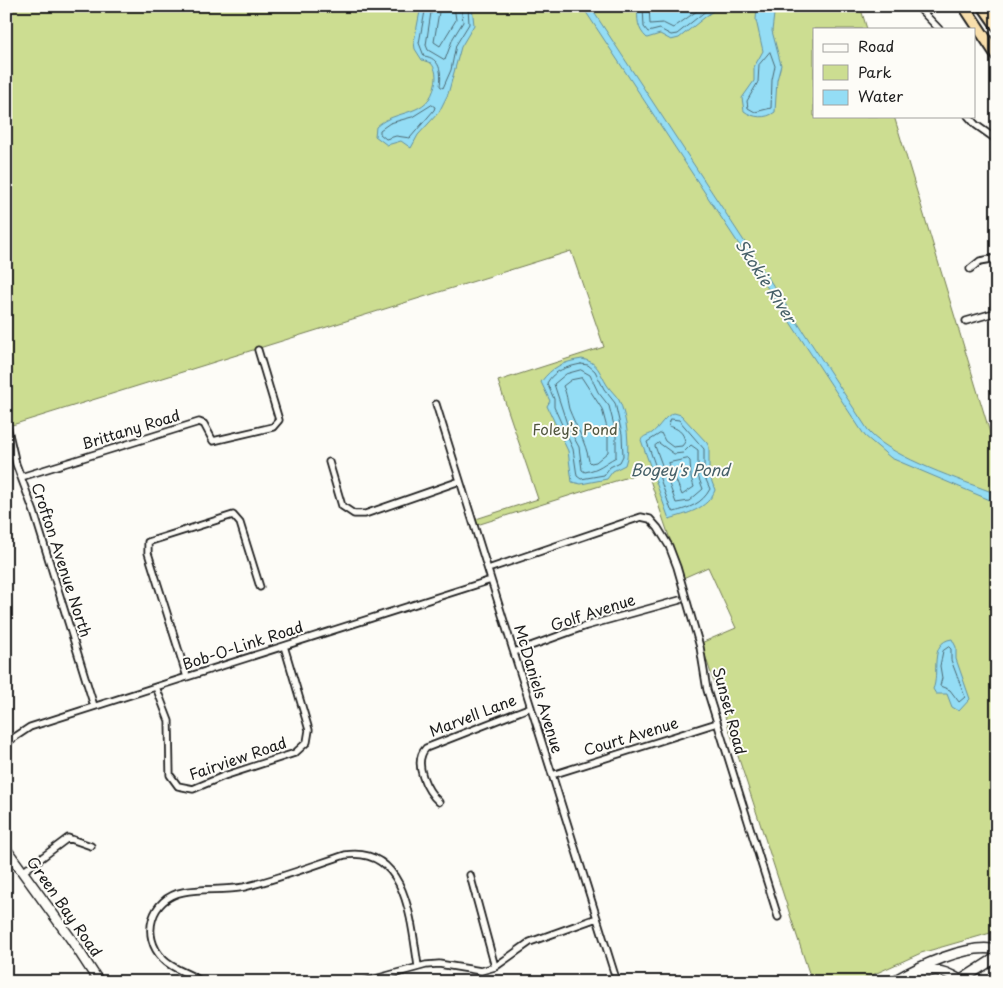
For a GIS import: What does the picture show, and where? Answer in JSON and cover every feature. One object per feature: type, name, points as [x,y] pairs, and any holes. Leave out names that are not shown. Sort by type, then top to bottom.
[{"type":"highway","points":[[964,6],[997,56]]},
{"type":"highway","points":[[983,6],[997,26]]},
{"type":"main road","name":"Green Bay Road","points":[[6,849],[24,871],[99,982]]},
{"type":"main road","points":[[892,982],[911,970],[956,955],[990,948],[997,950]]},
{"type":"main road","points":[[896,982],[934,969],[942,970],[959,981],[997,957]]},
{"type":"street","points":[[917,6],[938,28]]},
{"type":"street","points":[[970,118],[976,125],[997,140]]},
{"type":"street","points":[[970,269],[980,261],[997,258]]},
{"type":"street","points":[[966,321],[997,312]]},
{"type":"street","name":"Brittany Road","points":[[21,477],[199,422],[204,424],[213,441],[273,427],[279,420],[258,350]]},
{"type":"street","name":"McDaniels Avenue","points":[[436,404],[617,982]]},
{"type":"street","name":"Crofton Avenue North","points":[[6,421],[21,477],[94,706]]},
{"type":"street","points":[[328,462],[342,506],[354,514],[365,514],[460,481]]},
{"type":"street","points":[[187,677],[148,554],[148,542],[233,515],[240,523],[260,587]]},
{"type":"street","name":"Sunset Road","points":[[488,570],[641,517],[648,517],[664,538],[677,567],[700,647],[707,690],[778,916]]},
{"type":"street","name":"Bob-O-Link Road","points":[[6,743],[30,727],[491,580]]},
{"type":"street","name":"Golf Avenue","points":[[514,652],[594,623],[680,600]]},
{"type":"street","name":"Fairview Road","points":[[156,687],[168,715],[170,775],[178,786],[194,789],[224,776],[295,753],[307,742],[309,730],[284,646]]},
{"type":"street","name":"Marvell Lane","points":[[439,802],[430,793],[420,764],[420,755],[426,748],[531,707]]},
{"type":"street","name":"Court Avenue","points":[[552,774],[717,723]]},
{"type":"street","points":[[24,871],[68,838],[91,846]]},
{"type":"street","points":[[202,982],[167,963],[156,950],[152,941],[150,931],[152,919],[167,899],[183,892],[244,887],[358,853],[382,861],[391,869],[398,880],[408,912],[418,966]]},
{"type":"street","points":[[470,875],[495,967]]},
{"type":"street","points":[[364,982],[418,966],[439,964],[470,971],[481,971],[495,967],[530,942],[597,918]]},
{"type":"green space","points":[[6,6],[860,6],[867,28],[813,28],[813,118],[895,118],[997,456],[997,927],[994,932],[921,953],[857,982],[812,982],[701,643],[736,628],[708,567],[683,578],[647,471],[477,525],[476,519],[538,499],[498,381],[604,347],[571,251],[12,425],[6,408]]},
{"type":"water","points":[[421,6],[472,6],[474,25],[461,47],[448,94],[439,112],[418,135],[411,148],[401,141],[387,145],[375,136],[376,127],[393,117],[419,108],[432,95],[435,84],[436,73],[433,65],[422,60],[415,49],[414,42]]},
{"type":"water","name":"Skokie River","points":[[582,6],[589,6],[595,14],[870,433],[895,452],[997,494],[997,503],[891,458],[865,436]]},
{"type":"water","points":[[638,6],[719,6],[679,38],[671,40],[660,34],[647,38],[638,24]]},
{"type":"water","points":[[757,6],[775,6],[772,31],[781,65],[777,80],[775,112],[764,117],[751,115],[744,111],[742,98],[754,81],[754,67],[763,51],[756,20]]},
{"type":"water","name":"Foley’s Pond","points":[[582,359],[595,365],[619,400],[624,415],[628,451],[625,465],[613,471],[607,479],[581,484],[572,482],[568,451],[547,406],[550,401],[541,382],[558,366]]},
{"type":"water","name":"Bogey's Pond","points":[[674,413],[681,415],[707,443],[709,447],[709,474],[715,490],[707,502],[696,510],[669,519],[641,440],[644,436],[655,431],[667,417]]},
{"type":"water","points":[[952,639],[956,647],[956,659],[970,699],[959,711],[952,707],[947,694],[936,694],[933,689],[937,652],[945,641]]}]
